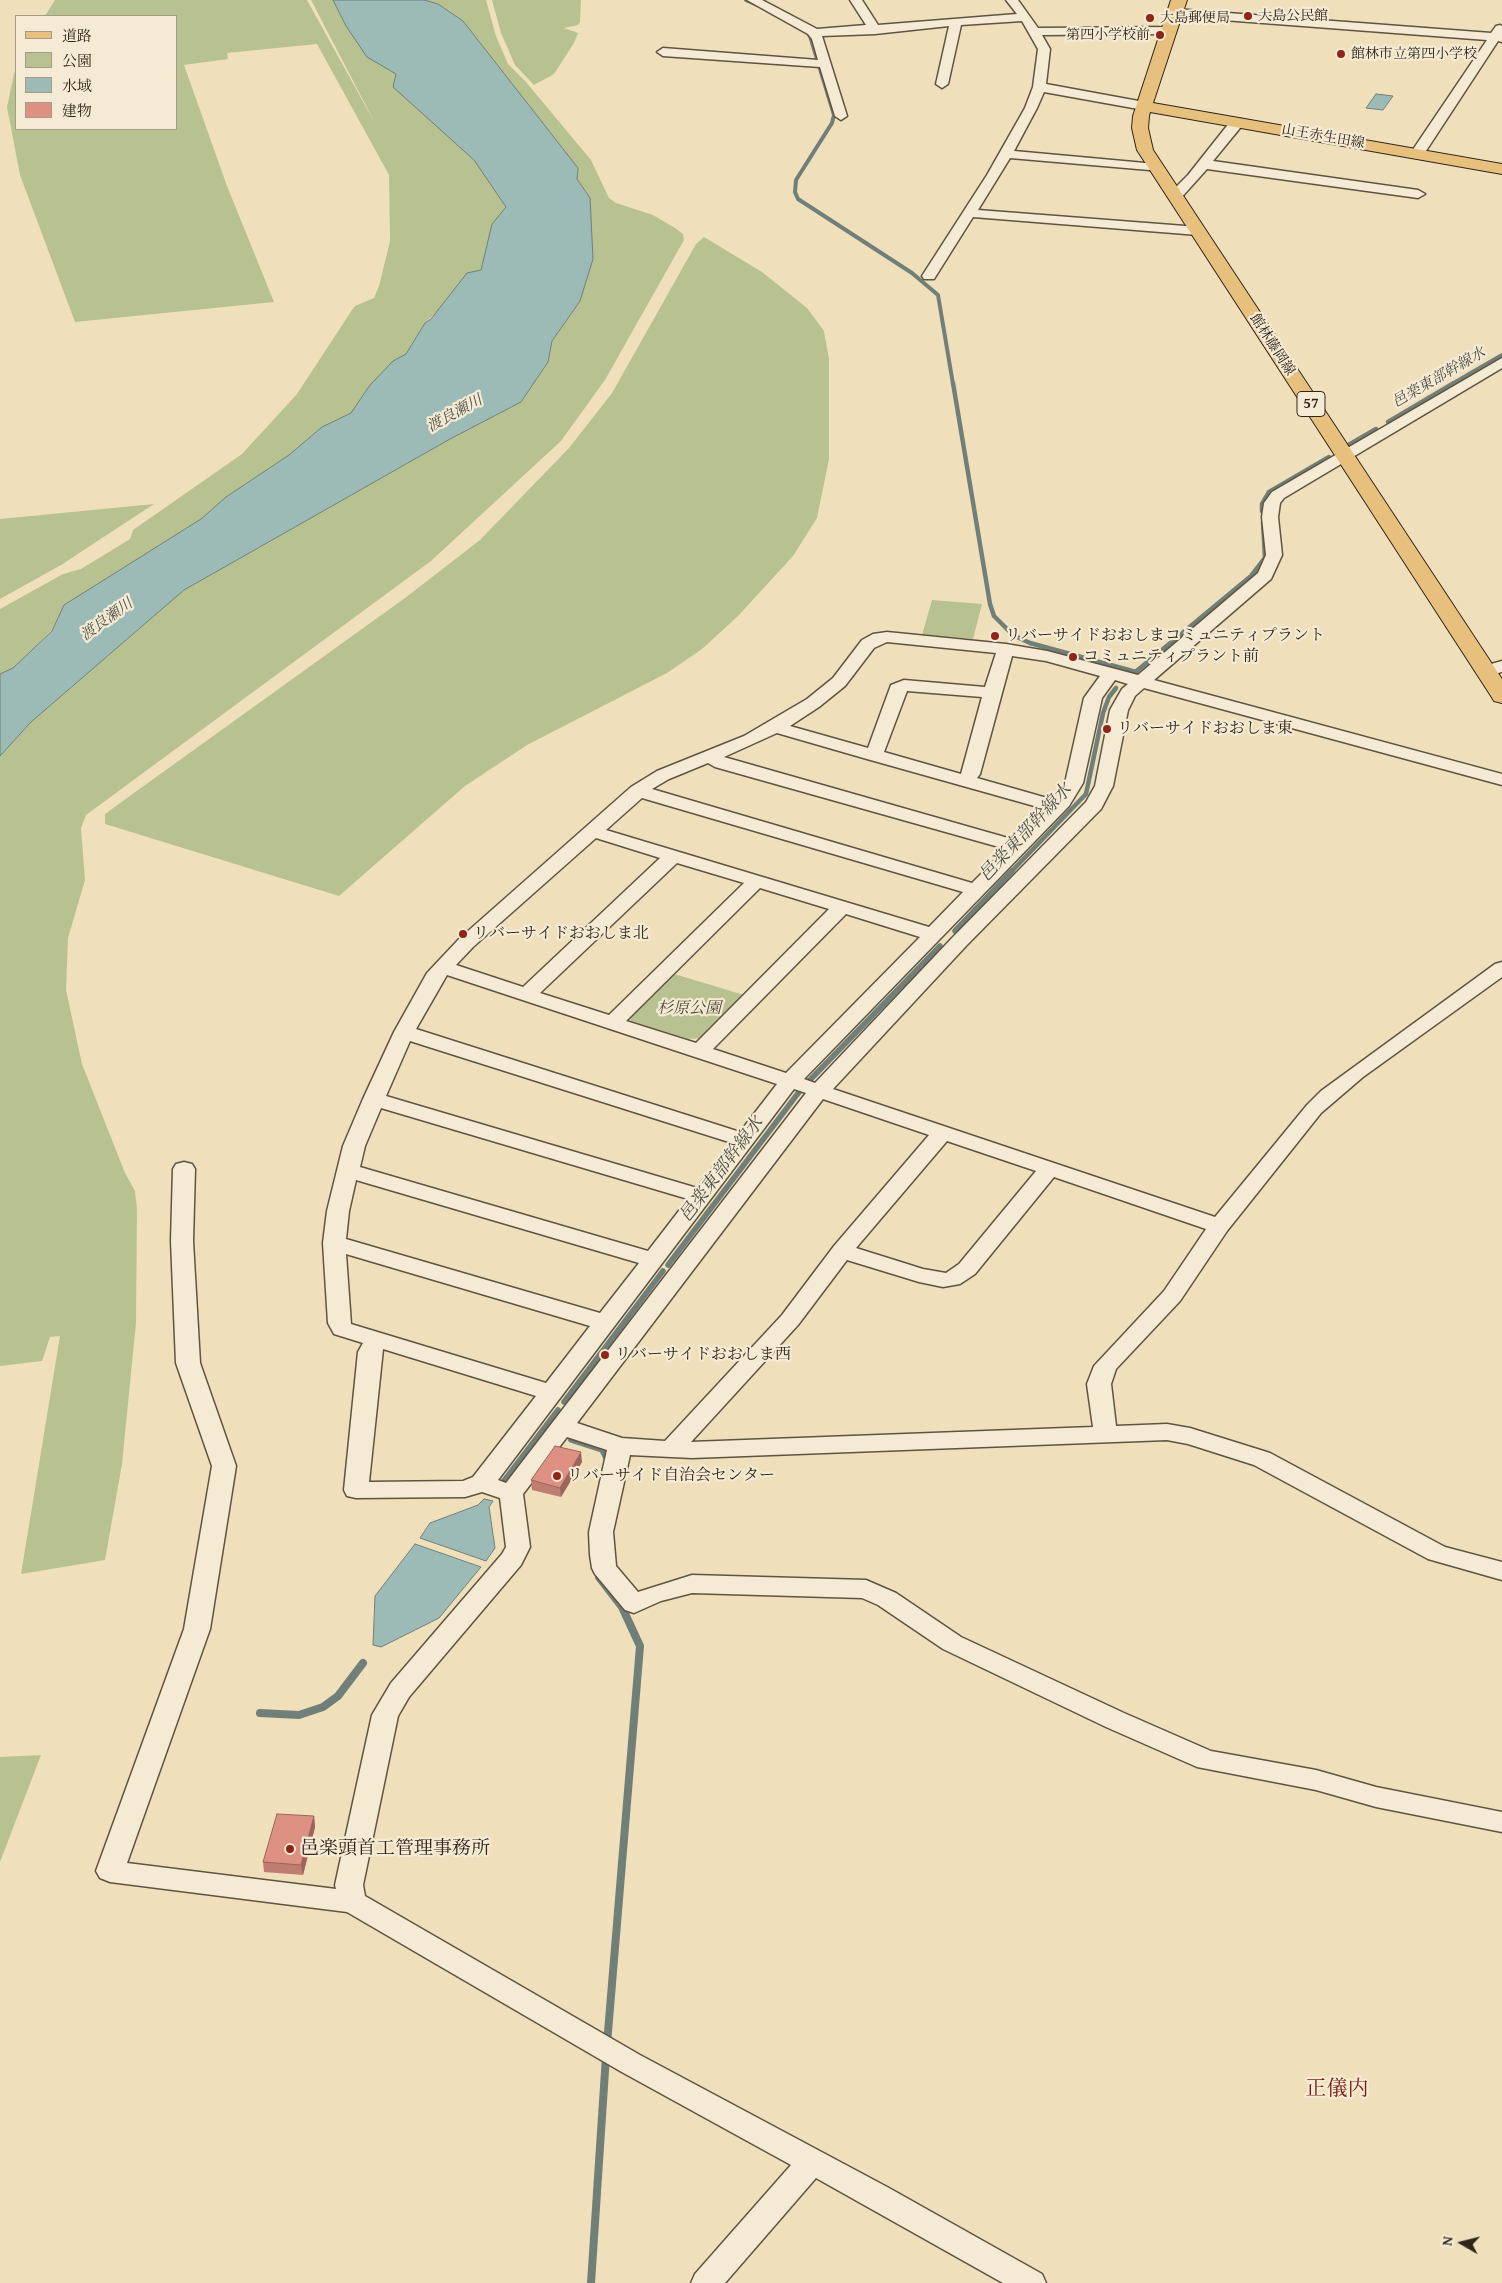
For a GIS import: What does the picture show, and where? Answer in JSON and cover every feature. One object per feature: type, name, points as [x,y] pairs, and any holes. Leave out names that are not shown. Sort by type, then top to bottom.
[{"type":"main road","name":"館林藤岡線","points":[[1177,7],[1141,116],[1142,139],[1145,150],[1345,457],[1494,668],[1502,696]]},
{"type":"main road","name":"山王赤生田線","points":[[1144,106],[1502,169]]},
{"type":"street","points":[[753,0],[804,24],[818,39],[841,116]]},
{"type":"street","points":[[856,0],[875,30]]},
{"type":"street","points":[[929,276],[1005,154],[1031,108],[1039,87],[1044,49],[1026,17],[1012,0]]},
{"type":"street","points":[[1177,7],[1498,38]]},
{"type":"street","points":[[814,34],[1026,17]]},
{"type":"street","points":[[942,84],[952,49],[956,25],[952,24]]},
{"type":"street","points":[[1417,154],[1498,38],[1502,26]]},
{"type":"street","points":[[1035,32],[1169,30]]},
{"type":"street","points":[[663,52],[826,64]]},
{"type":"street","points":[[1039,87],[1144,106]]},
{"type":"street","points":[[1175,196],[1235,125],[1241,123]]},
{"type":"street","points":[[1005,154],[1156,168]]},
{"type":"street","points":[[1203,164],[1418,194]]},
{"type":"street","points":[[968,213],[1198,232]]},
{"type":"street","points":[[353,1902],[349,1885],[385,1715],[400,1690],[512,1559],[518,1546],[511,1493],[818,1091],[959,942],[1094,805],[1104,786],[1119,710],[1128,693],[1265,575],[1274,555],[1270,517],[1272,503],[1278,495],[1345,457],[1388,428],[1502,362]]},
{"type":"street","points":[[551,1392],[342,1329],[339,1323],[334,1243],[338,1211],[354,1146],[373,1099],[421,998],[442,967],[637,791],[663,775],[711,757],[775,727],[827,692],[849,671],[868,644],[879,638],[1006,649],[1047,656],[1502,780]]},
{"type":"street","points":[[965,780],[971,774],[992,693],[1006,649]]},
{"type":"street","points":[[376,1339],[370,1352],[356,1490],[465,1489],[482,1483],[790,1081],[1058,807],[1074,783],[1093,698],[1111,673]]},
{"type":"street","points":[[874,755],[897,689],[904,686],[992,693]]},
{"type":"street","points":[[775,727],[1058,807]]},
{"type":"street","points":[[711,757],[721,763],[1019,847]]},
{"type":"street","points":[[637,791],[976,890]]},
{"type":"street","points":[[591,831],[932,934]]},
{"type":"street","points":[[526,995],[673,856]]},
{"type":"street","points":[[612,1023],[757,881]]},
{"type":"street","points":[[699,1052],[842,907]]},
{"type":"street","points":[[442,967],[790,1081],[1219,1226]]},
{"type":"street","points":[[1106,1434],[1101,1412],[1099,1384],[1106,1366],[1172,1296],[1219,1226],[1314,1109],[1328,1095],[1502,968]]},
{"type":"street","points":[[404,1032],[745,1140]]},
{"type":"street","points":[[373,1099],[702,1196]]},
{"type":"street","points":[[671,1449],[790,1320],[842,1251],[943,1132]]},
{"type":"street","points":[[842,1251],[919,1275],[942,1280],[952,1279],[967,1269],[1050,1168]]},
{"type":"street","points":[[184,1169],[182,1241],[188,1363],[224,1466],[197,1629],[110,1871],[353,1902],[630,2063],[878,2197],[1030,2283]]},
{"type":"street","points":[[347,1170],[653,1260]]},
{"type":"street","points":[[334,1243],[604,1322]]},
{"type":"street","points":[[563,1427],[620,1446],[692,1450],[1167,1432],[1190,1436],[1262,1459],[1437,1553],[1502,1571]]},
{"type":"street","points":[[620,1446],[606,1502],[601,1532],[602,1555],[604,1568],[634,1604],[653,1595],[692,1584],[750,1584],[866,1589],[887,1599],[952,1643],[1115,1720],[1206,1760],[1316,1780],[1376,1797],[1502,1822]]},
{"type":"street","points":[[482,1483],[511,1493]]},
{"type":"street","points":[[706,2283],[812,2162]]},
{"type":"green space","points":[[55,0],[307,0],[376,125],[311,0],[333,0],[346,26],[383,65],[396,74],[394,87],[474,160],[506,207],[492,224],[481,270],[425,323],[406,354],[393,361],[370,385],[351,413],[322,427],[289,455],[226,497],[201,519],[64,605],[52,630],[13,668],[0,674],[0,609],[63,574],[81,569],[130,539],[133,530],[242,454],[297,394],[355,306],[374,298],[379,286],[390,241],[389,175],[317,44],[227,53],[228,59],[184,65],[227,186],[274,302],[75,322],[20,175],[7,107],[14,74],[15,72],[15,130],[178,130],[178,15],[46,15]]},
{"type":"green space","points":[[424,0],[486,0],[496,36],[508,64],[526,82],[591,160],[609,198],[616,203],[653,215],[683,234],[684,240],[605,380],[561,441],[431,561],[86,815],[81,828],[85,880],[68,938],[66,990],[82,1064],[125,1173],[135,1191],[137,1209],[136,1323],[122,1464],[105,1560],[21,1574],[60,1336],[50,1337],[42,1361],[0,1366],[0,756],[31,722],[184,590],[450,439],[521,402],[548,362],[552,341],[580,301],[590,198],[577,179],[578,168],[463,21],[438,4]]},
{"type":"green space","points":[[492,0],[581,0],[580,22],[578,25],[564,28],[578,33],[574,43],[554,74],[534,85],[515,65],[501,33]]},
{"type":"green space","points":[[704,237],[762,272],[807,308],[824,331],[829,359],[829,459],[817,518],[793,556],[738,616],[702,649],[667,673],[527,745],[465,786],[339,896],[105,824],[105,814],[405,598],[480,540],[569,448],[612,393],[696,244]]},
{"type":"green space","points":[[154,504],[61,565],[0,599],[0,519]]},
{"type":"green space","points":[[932,600],[982,604],[973,639],[922,635]]},
{"type":"green space","name":"杉原公園","points":[[671,973],[744,995],[702,1038],[689,1039],[631,1021],[629,1015]]},
{"type":"green space","points":[[41,1755],[0,1862],[0,1757]]},
{"type":"water","name":"渡良瀬川","points":[[333,0],[424,0],[438,4],[463,21],[578,168],[577,179],[590,198],[593,259],[580,301],[552,341],[548,362],[521,402],[450,439],[184,590],[31,722],[0,756],[0,674],[13,668],[52,631],[64,605],[201,519],[226,497],[289,455],[322,427],[351,413],[370,385],[393,361],[406,354],[425,323],[431,319],[467,273],[481,270],[492,224],[506,207],[474,160],[393,87],[396,74],[367,57],[346,26]]},
{"type":"water","points":[[1376,94],[1393,96],[1383,110],[1366,108]]},
{"type":"water","points":[[484,1499],[493,1501],[489,1507],[495,1548],[486,1561],[420,1538],[430,1523],[478,1505]]},
{"type":"water","points":[[415,1544],[481,1567],[439,1618],[381,1647],[373,1645],[375,1596]]},
{"type":"building","name":"リバーサイド自治会センター","points":[[555,1446],[581,1452],[560,1488],[531,1480]]},
{"type":"building","name":"邑楽頭首工管理事務所","points":[[277,1814],[314,1816],[301,1865],[263,1862]]},
{"type":"waterway","points":[[746,0],[757,5]]},
{"type":"waterway","points":[[807,32],[810,36],[834,115],[832,123],[796,180],[795,192],[798,199],[912,273],[938,295],[953,384]]},
{"type":"waterway","name":"邑楽東部幹線水","points":[[1452,384],[1502,355]]},
{"type":"waterway","points":[[953,383],[990,604],[994,616],[1013,635],[1030,643],[1136,672]]},
{"type":"waterway","name":"邑楽東部幹線水","points":[[1388,422],[1454,383]]},
{"type":"waterway","name":"邑楽東部幹線水","points":[[1345,447],[1376,429]]},
{"type":"waterway","name":"邑楽東部幹線水","points":[[1262,511],[1262,504],[1269,492],[1329,457]]},
{"type":"waterway","name":"邑楽東部幹線水","points":[[1136,672],[1251,576],[1265,558],[1263,522]]},
{"type":"waterway","name":"邑楽東部幹線水","points":[[1011,872],[1086,794],[1103,713],[1109,697],[1116,688]]},
{"type":"waterway","name":"邑楽東部幹線水","points":[[955,931],[1012,871]]},
{"type":"waterway","name":"邑楽東部幹線水","points":[[807,1083],[940,946]]},
{"type":"waterway","name":"邑楽東部幹線水","points":[[668,1265],[799,1092]]},
{"type":"waterway","name":"邑楽東部幹線水","points":[[564,1402],[663,1271]]},
{"type":"waterway","name":"邑楽東部幹線水","points":[[500,1486],[558,1410]]},
{"type":"waterway","points":[[553,1417],[563,1420]]},
{"type":"waterway","points":[[575,1434],[571,1440],[602,1450],[608,1462]]},
{"type":"waterway","points":[[599,1577],[622,1607],[640,1646],[607,2044]]},
{"type":"waterway","name":"邑楽東部幹線水","points":[[260,1713],[299,1715],[323,1707],[338,1696],[363,1663]]},
{"type":"waterway","points":[[591,2283],[606,2056]]},
{"type":"place","name":"大島公民館","points":[[1248,16]]},
{"type":"place","name":"大島郵便局","points":[[1150,18]]},
{"type":"place","name":"第四小学校前","points":[[1160,35]]},
{"type":"place","name":"館林市立第四小学校","points":[[1341,54]]},
{"type":"place","name":"リバーサイドおおしまコミュニティプラント","points":[[995,636]]},
{"type":"place","name":"コミュニティプラント前","points":[[1073,657]]},
{"type":"place","name":"リバーサイドおおしま東","points":[[1107,729]]},
{"type":"place","name":"リバーサイドおおしま北","points":[[463,934]]},
{"type":"place","name":"リバーサイドおおしま西","points":[[605,1355]]},
{"type":"place","name":"リバーサイド自治会センター","points":[[557,1476]]},
{"type":"place","name":"邑楽頭首工管理事務所","points":[[290,1849]]},
{"type":"district","name":"正儀内","points":[[1337,2090]]}]
